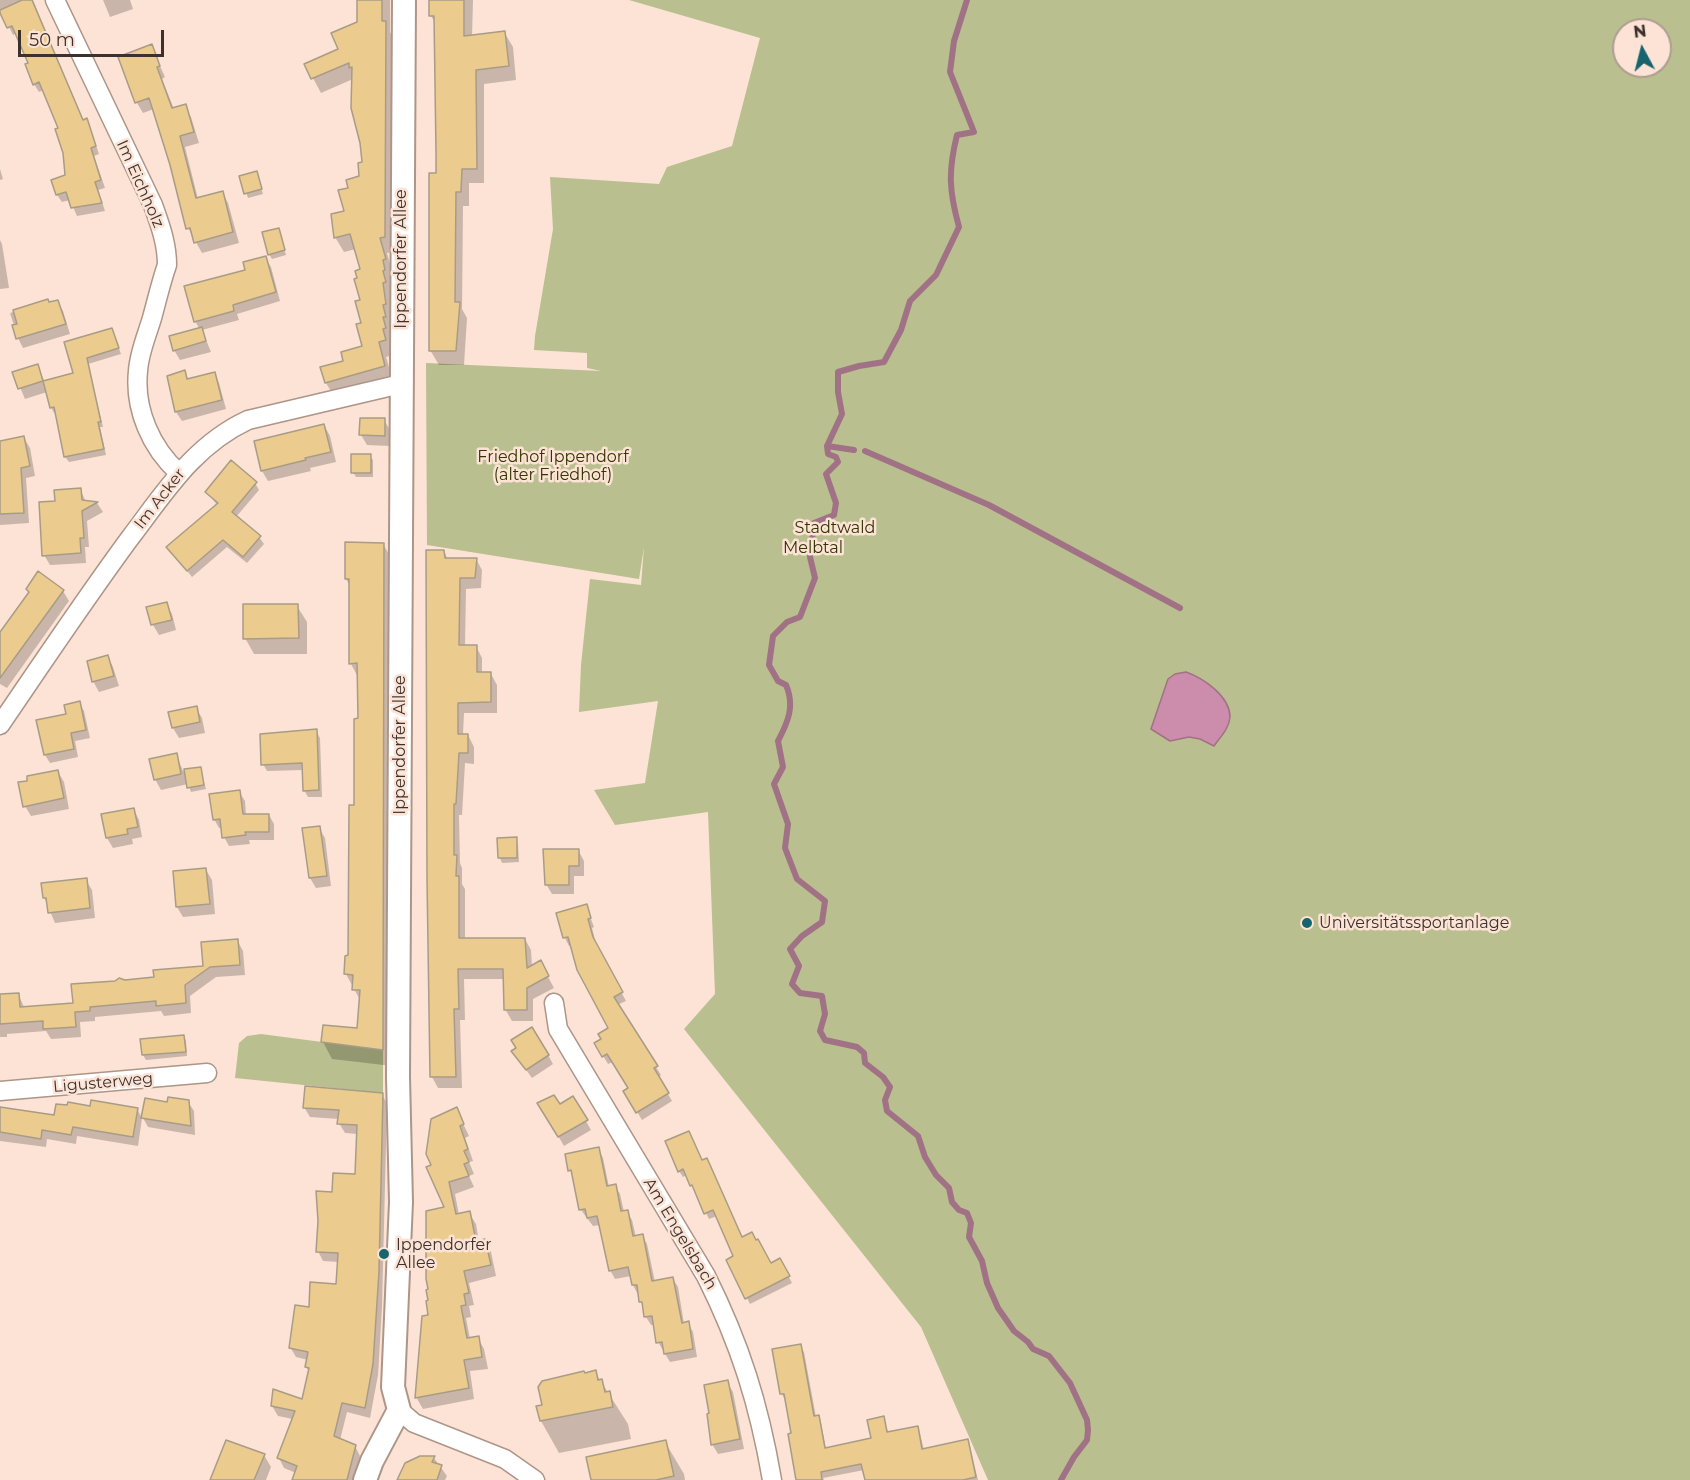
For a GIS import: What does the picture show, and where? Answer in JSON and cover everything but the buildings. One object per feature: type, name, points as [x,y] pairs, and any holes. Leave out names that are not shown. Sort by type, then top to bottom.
[{"type":"street","name":"Im Eichholz","points":[[55,0],[153,205],[163,234],[167,265],[138,368],[137,388],[145,423],[152,439],[160,453],[179,473]]},
{"type":"street","name":"Ippendorfer Allee","points":[[399,1410],[393,1387],[400,1202],[398,1077],[404,0]]},
{"type":"street","name":"Im Acker","points":[[2,716],[91,590],[179,473],[226,430],[248,420],[401,384]]},
{"type":"street","name":"Am Engelsbach","points":[[554,1003],[558,1029],[706,1276],[726,1315],[749,1378],[772,1480]]},
{"type":"street","name":"Ligusterweg","points":[[0,1091],[207,1073]]},
{"type":"street","points":[[365,1480],[372,1461],[399,1410],[414,1423],[505,1459],[535,1480]]},
{"type":"green space","points":[[629,0],[1690,0],[1690,1480],[988,1480],[921,1327],[684,1029],[715,994],[708,812],[615,825],[594,790],[645,783],[658,701],[579,712],[581,665],[590,579],[641,585],[644,547],[639,579],[427,545],[426,363],[601,371],[587,368],[587,353],[534,350],[553,229],[550,177],[659,184],[667,167],[732,146],[760,38]]},
{"type":"green space","points":[[261,1034],[383,1050],[383,1093],[235,1078],[239,1043],[247,1036]]},
{"type":"shaded area","points":[[1186,672],[1200,679],[1221,695],[1229,709],[1228,725],[1214,746],[1200,739],[1189,737],[1170,741],[1151,729],[1168,679],[1175,674]]},
{"type":"waterway","points":[[967,0],[954,41],[950,72],[974,132],[957,135],[952,160],[953,202],[959,227],[936,275],[910,301],[901,330],[884,362],[838,372],[838,392],[842,414],[827,446],[828,454],[836,457],[838,462],[826,474],[836,503],[834,515],[814,523],[810,557],[815,578],[800,617],[787,622],[773,636],[769,665],[778,681],[786,685],[790,700],[787,720],[778,741],[783,767],[774,784],[788,824],[785,848],[797,879],[825,901],[822,922],[802,936],[790,949],[799,966],[792,984],[800,993],[822,996],[825,1014],[820,1031],[825,1040],[857,1047],[864,1053],[865,1063],[883,1077],[890,1087],[885,1100],[887,1111],[918,1136],[925,1157],[936,1175],[949,1188],[952,1202],[959,1210],[967,1213],[971,1223],[969,1237],[982,1261],[987,1283],[998,1308],[1014,1331],[1033,1349],[1049,1356],[1070,1383],[1087,1420],[1088,1430],[1087,1440],[1061,1480]]},
{"type":"waterway","points":[[827,446],[854,450]]},
{"type":"waterway","points":[[865,451],[989,505],[1180,608]]},
{"type":"place","name":"Universitätssportanlage","points":[[1307,923]]},
{"type":"place","name":"Ippendorfer Allee","points":[[384,1254]]},
{"type":"park label","name":"Friedhof Ippendorf (alter Friedhof)","points":[[553,466]]},
{"type":"park label","name":"Stadtwald","points":[[835,528]]},
{"type":"park label","name":"Melbtal","points":[[813,548]]}]
